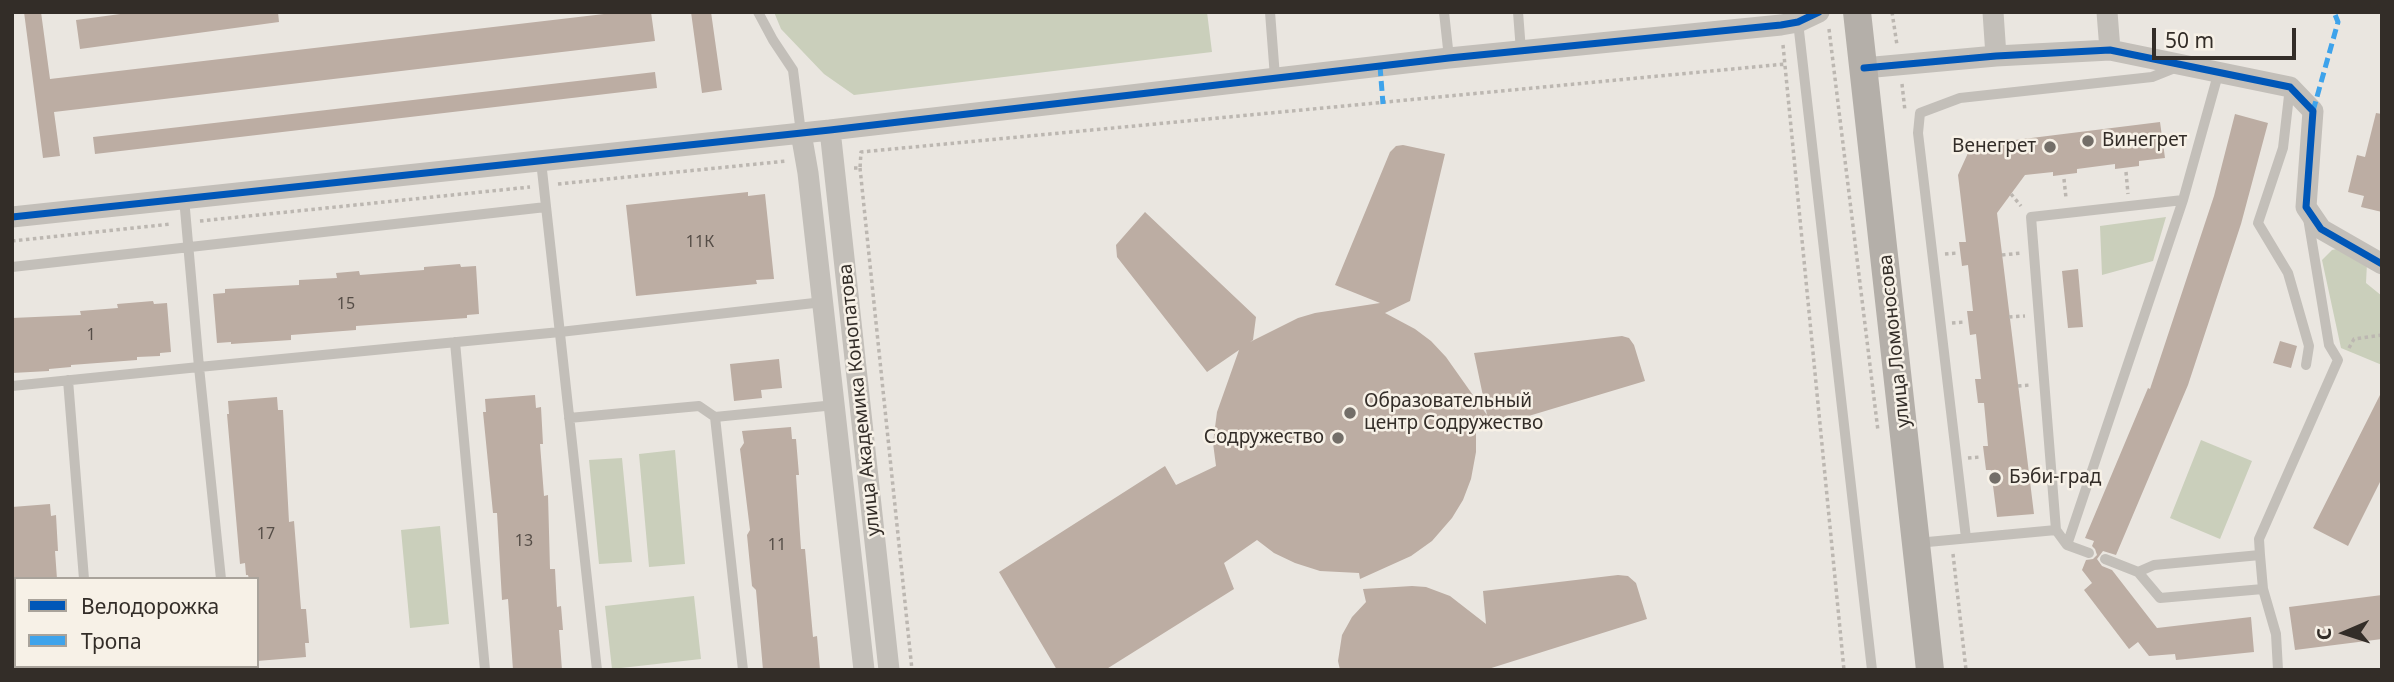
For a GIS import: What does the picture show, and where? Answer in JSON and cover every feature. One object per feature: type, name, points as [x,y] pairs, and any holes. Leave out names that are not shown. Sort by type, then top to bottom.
[{"type":"main road","name":"улица Ломоносова","points":[[1857,12],[1930,670]]},
{"type":"street","points":[[1993,12],[1996,56]]},
{"type":"street","points":[[2108,12],[2110,50]]},
{"type":"street","points":[[12,216],[830,130],[1275,77],[1824,18]]},
{"type":"street","points":[[1864,68],[1996,56],[2110,50],[2290,87],[2313,111],[2306,207],[2321,229],[2382,264]]},
{"type":"street","name":"улица Академика Конопатова","points":[[830,130],[889,670]]},
{"type":"street","name":"улица Академика Конопатова","points":[[801,133],[808,173],[864,670]]},
{"type":"lane","points":[[758,12],[793,70],[801,133]]},
{"type":"lane","points":[[1270,12],[1275,77]]},
{"type":"lane","points":[[1444,12],[1449,58]]},
{"type":"lane","points":[[1518,12],[1521,51]]},
{"type":"lane","points":[[1790,23],[1872,670]]},
{"type":"lane","points":[[1966,538],[1918,133],[1920,113],[1960,98],[2152,77],[2183,64]]},
{"type":"lane","points":[[2067,545],[2183,200],[2219,71]]},
{"type":"lane","points":[[2290,87],[2283,148],[2258,223],[2288,273],[2309,346],[2306,365]]},
{"type":"lane","points":[[541,161],[597,670]]},
{"type":"lane","points":[[184,198],[221,577]]},
{"type":"lane","points":[[2089,553],[2067,545],[2056,530],[2031,217],[2183,200]]},
{"type":"lane","points":[[12,267],[546,207]]},
{"type":"lane","points":[[2278,670],[2276,634],[2263,589],[2259,540],[2338,360],[2329,345],[2306,207]]},
{"type":"lane","points":[[12,386],[560,332],[823,302]]},
{"type":"lane","points":[[455,342],[485,670]]},
{"type":"lane","points":[[68,380],[85,577]]},
{"type":"lane","points":[[569,418],[699,406],[715,417],[835,405]]},
{"type":"lane","points":[[715,417],[743,670]]},
{"type":"lane","points":[[1917,543],[2056,530]]},
{"type":"lane","points":[[2138,572],[2154,565],[2260,555]]},
{"type":"lane","points":[[2105,559],[2138,572],[2160,598],[2263,589]]},
{"type":"path","points":[[1824,18],[1878,436]]},
{"type":"path","points":[[1790,23],[1785,64],[1843,670]]},
{"type":"path","points":[[912,670],[860,168],[861,152],[1785,64]]},
{"type":"path","points":[[12,241],[792,161],[808,173]]},
{"type":"path","points":[[835,171],[860,168]]},
{"type":"path","points":[[2126,172],[2129,206]]},
{"type":"path","points":[[2064,179],[2067,213]]},
{"type":"path","points":[[2338,360],[2354,339],[2382,335]]},
{"type":"green space","points":[[774,12],[1207,12],[1212,52],[854,95],[824,74],[781,29]]},
{"type":"green space","points":[[2166,217],[2153,261],[2102,275],[2100,226]]},
{"type":"green space","points":[[2341,248],[2367,263],[2366,283],[2382,296],[2382,365],[2341,348],[2322,260],[2332,250]]},
{"type":"green space","points":[[2201,440],[2252,461],[2220,539],[2170,518]]},
{"type":"green space","points":[[675,450],[685,564],[649,567],[639,454]]},
{"type":"green space","points":[[622,458],[632,562],[599,564],[589,460]]},
{"type":"green space","points":[[440,526],[449,624],[410,628],[401,530]]},
{"type":"green space","points":[[694,596],[701,659],[612,669],[605,606]]},
{"type":"building","points":[[24,12],[41,12],[50,79],[621,12],[651,12],[655,41],[54,112],[60,156],[43,158]]},
{"type":"building","points":[[135,12],[278,12],[279,22],[80,49],[76,20]]},
{"type":"building","points":[[691,12],[711,12],[722,90],[702,93]]},
{"type":"building","points":[[655,72],[657,88],[95,154],[93,137]]},
{"type":"building","points":[[2376,113],[2382,114],[2382,212],[2361,207],[2364,196],[2348,192],[2357,155],[2365,157]]},
{"type":"building","points":[[2235,114],[2268,123],[2241,224],[2188,385],[2116,555],[2103,551],[2097,559],[2102,566],[2112,570],[2157,628],[2251,617],[2254,652],[2176,660],[2175,654],[2149,656],[2138,642],[2129,649],[2084,590],[2092,583],[2082,570],[2086,560],[2097,555],[2092,546],[2094,541],[2085,538],[2148,388],[2150,389],[2214,196]]},
{"type":"building","points":[[2160,122],[2165,158],[2139,161],[2139,166],[2115,169],[2115,164],[2077,169],[2077,173],[2053,176],[2053,172],[2025,175],[1997,213],[2034,514],[1997,517],[1991,470],[1986,470],[1983,446],[1988,446],[1984,403],[1978,403],[1975,379],[1981,379],[1976,334],[1970,335],[1967,311],[1973,311],[1968,265],[1962,266],[1959,242],[1966,242],[1958,175],[1968,153],[1976,151],[1975,145]]},
{"type":"building","points":[[1403,145],[1445,154],[1410,301],[1385,313],[1431,341],[1446,357],[1487,415],[1474,353],[1622,336],[1629,338],[1634,345],[1645,381],[1502,424],[1489,417],[1490,419],[1476,425],[1476,452],[1471,479],[1463,500],[1432,541],[1411,556],[1360,579],[1359,573],[1320,571],[1295,563],[1274,553],[1257,540],[1224,563],[1234,589],[1105,670],[1057,670],[999,572],[1165,466],[1176,485],[1216,466],[1213,443],[1217,412],[1239,350],[1207,372],[1117,257],[1116,245],[1145,212],[1256,317],[1253,340],[1250,342],[1298,318],[1380,303],[1335,285],[1390,152],[1396,146]]},
{"type":"building","points":[[748,192],[748,196],[765,194],[774,279],[756,280],[757,284],[636,296],[626,205]]},
{"type":"building","points":[[460,264],[461,267],[476,266],[479,314],[467,315],[467,318],[356,326],[356,330],[291,335],[291,340],[217,343],[213,294],[225,293],[225,289],[299,285],[299,280],[337,278],[336,273],[359,271],[360,275]]},
{"type":"building","points":[[2078,269],[2083,327],[2068,328],[2062,271]]},
{"type":"building","points":[[153,301],[154,304],[167,303],[171,352],[160,353],[160,356],[137,357],[137,360],[12,373],[12,318],[81,315],[80,311],[118,308],[117,304]]},
{"type":"building","points":[[2280,341],[2297,346],[2291,368],[2273,363]]},
{"type":"building","points":[[779,359],[782,388],[761,390],[762,398],[734,401],[730,364]]},
{"type":"building","points":[[2382,391],[2382,478],[2348,546],[2313,528]]},
{"type":"building","points":[[535,395],[536,408],[541,407],[543,444],[540,444],[544,496],[548,495],[550,569],[555,569],[557,607],[561,606],[563,630],[559,630],[562,670],[513,670],[508,599],[502,600],[497,513],[493,513],[483,412],[486,412],[485,399]]},
{"type":"building","points":[[277,397],[278,410],[283,410],[289,522],[294,521],[301,609],[306,609],[309,643],[305,643],[306,657],[259,661],[259,577],[248,577],[245,563],[240,564],[228,401]]},
{"type":"building","points":[[791,427],[792,439],[796,439],[799,475],[796,475],[801,549],[805,549],[813,637],[817,636],[820,670],[763,670],[756,590],[752,586],[747,535],[750,530],[740,449],[744,443],[742,431]]},
{"type":"building","points":[[50,504],[51,516],[56,515],[57,577],[12,579],[12,507]]},
{"type":"building","points":[[1628,576],[1636,583],[1647,619],[1485,670],[1340,670],[1338,661],[1342,635],[1352,617],[1366,602],[1363,589],[1426,587],[1450,596],[1486,624],[1483,591]]},
{"type":"building","points":[[2382,595],[2382,639],[2295,650],[2289,607]]},
{"type":"marked path","points":[[2313,111],[2338,22],[2334,12]]},
{"type":"marked path","points":[[1380,66],[1383,104]]},
{"type":"cycle path","points":[[12,217],[830,130],[1449,58],[1781,25],[1798,22],[1819,12]]},
{"type":"cycle path","points":[[1864,68],[1996,56],[2110,50],[2290,87],[2313,111],[2306,207],[2321,229],[2382,264]]},
{"type":"place","name":"Винегрет","points":[[2088,141]]},
{"type":"place","name":"Венегрет","points":[[2050,147]]},
{"type":"place","name":"Образовательный центр Содружество","points":[[1350,413]]},
{"type":"place","name":"Содружество","points":[[1338,438]]},
{"type":"place","name":"Бэби-град","points":[[1995,478]]}]
